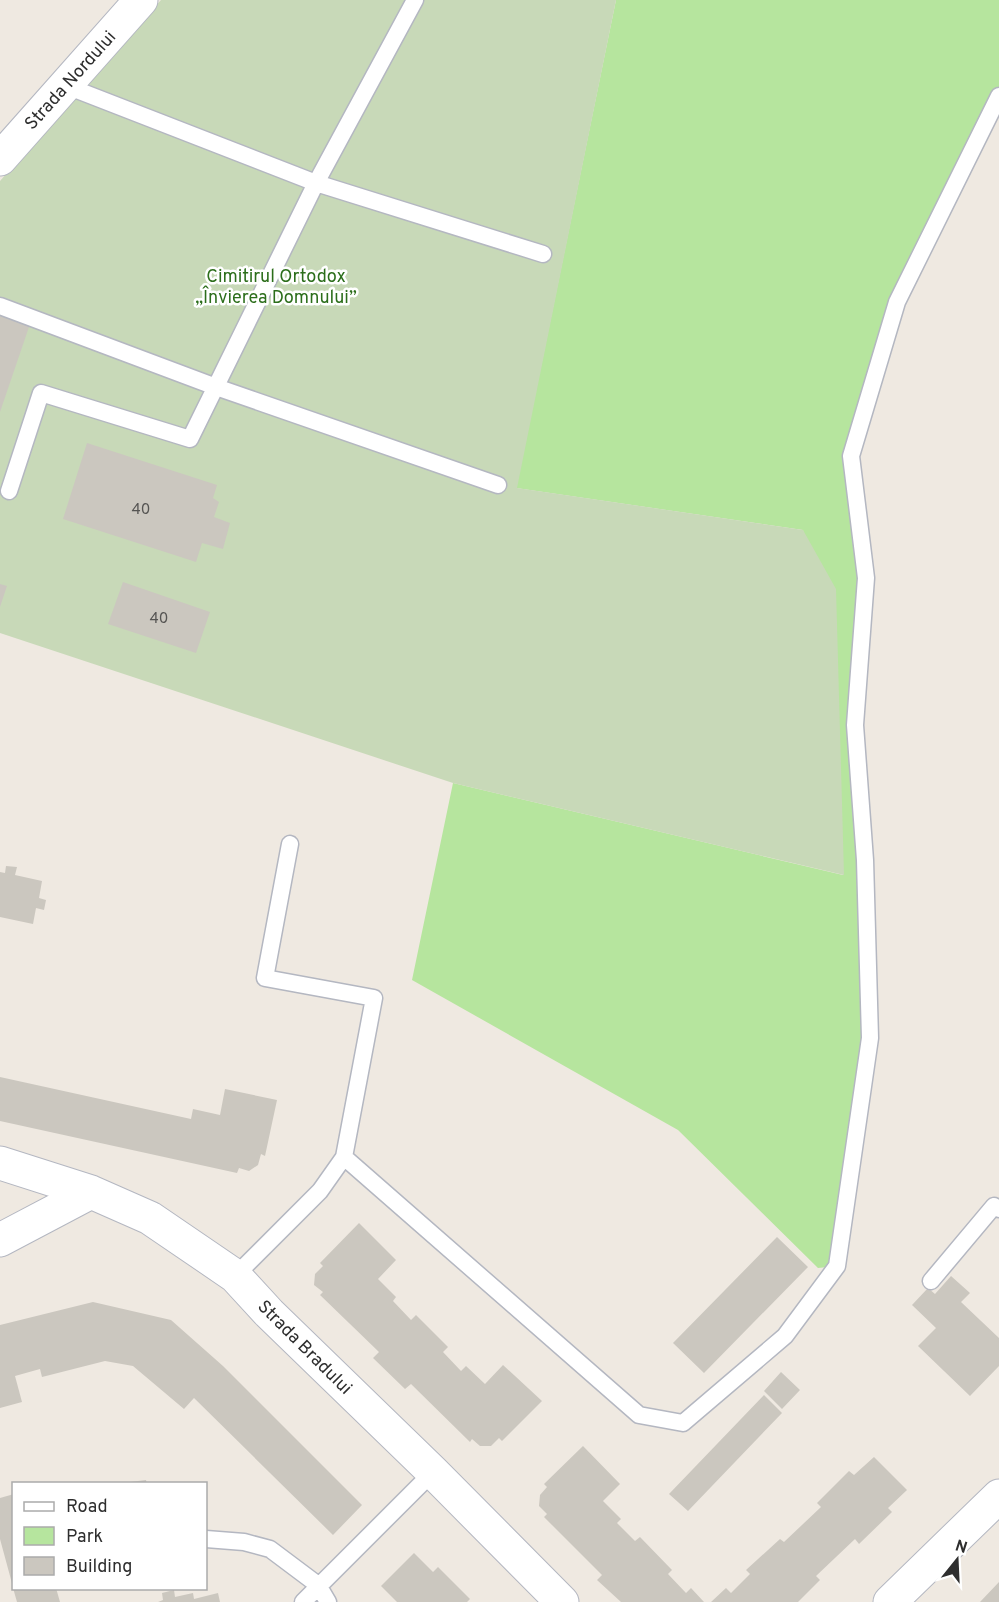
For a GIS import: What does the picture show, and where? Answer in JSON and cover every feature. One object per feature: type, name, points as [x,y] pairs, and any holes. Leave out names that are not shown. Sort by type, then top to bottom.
[{"type":"street","name":"Strada Nordului","points":[[0,159],[141,0]]},
{"type":"street","name":"Strada Bradului","points":[[0,1163],[91,1192],[150,1218],[235,1275],[269,1313],[433,1472],[562,1602]]},
{"type":"street","points":[[0,1240],[91,1192]]},
{"type":"street","points":[[890,1602],[999,1496]]},
{"type":"lane","points":[[9,491],[40,393],[190,439],[316,183],[415,0]]},
{"type":"lane","points":[[64,86],[316,183],[543,254]]},
{"type":"lane","points":[[344,1157],[639,1414],[683,1423],[785,1336],[837,1266],[870,1038],[865,860],[855,725],[866,578],[851,456],[897,302],[999,96]]},
{"type":"lane","points":[[0,306],[216,387],[498,485]]},
{"type":"lane","points":[[235,1275],[320,1191],[344,1157],[374,998],[266,978],[290,844]]},
{"type":"lane","points":[[931,1281],[994,1206],[999,1209]]},
{"type":"lane","points":[[303,1602],[433,1472]]},
{"type":"lane","points":[[207,1539],[244,1542],[270,1549],[318,1586],[328,1602]]},
{"type":"green space","name":"Cimitirul Ortodox „Învierea Domnului”","points":[[161,0],[616,0],[517,488],[803,530],[836,589],[844,875],[453,783],[0,633],[0,181]]},
{"type":"green space","points":[[616,0],[999,0],[999,96],[897,302],[851,456],[866,578],[855,725],[870,1038],[837,1266],[818,1268],[678,1130],[412,980],[453,783],[843,875],[803,530],[516,488]]},
{"type":"building","points":[[0,314],[30,324],[0,412]]},
{"type":"building","points":[[87,443],[217,485],[213,498],[219,502],[214,517],[230,523],[223,549],[202,543],[196,562],[63,519]]},
{"type":"building","points":[[123,582],[210,612],[196,653],[108,624]]},
{"type":"building","points":[[0,584],[7,586],[0,607]]},
{"type":"building","points":[[6,866],[17,867],[15,875],[42,881],[39,898],[46,900],[44,910],[36,908],[33,924],[0,917],[0,872],[5,873]]},
{"type":"building","points":[[0,1077],[191,1119],[193,1109],[220,1115],[225,1089],[277,1100],[265,1156],[261,1154],[258,1165],[249,1171],[239,1168],[237,1173],[0,1121]]},
{"type":"building","points":[[359,1223],[396,1260],[378,1279],[396,1297],[393,1301],[411,1320],[416,1315],[448,1347],[443,1352],[461,1371],[466,1366],[485,1384],[503,1365],[542,1401],[502,1441],[499,1438],[491,1446],[480,1446],[472,1439],[470,1442],[411,1384],[405,1389],[373,1358],[379,1352],[320,1295],[323,1292],[314,1285],[315,1274],[323,1266],[320,1263]]},
{"type":"building","points":[[777,1237],[808,1267],[704,1373],[673,1343]]},
{"type":"building","points":[[951,1276],[970,1293],[961,1302],[999,1338],[999,1366],[970,1396],[918,1346],[936,1328],[912,1305],[928,1288],[935,1294]]},
{"type":"building","points":[[93,1302],[171,1320],[223,1366],[362,1505],[333,1535],[194,1398],[184,1409],[133,1366],[105,1361],[42,1377],[40,1369],[15,1376],[22,1402],[0,1408],[0,1325]]},
{"type":"building","points":[[781,1372],[800,1390],[782,1409],[764,1391]]},
{"type":"building","points":[[764,1395],[782,1413],[688,1511],[669,1494]]},
{"type":"building","points":[[583,1446],[620,1484],[603,1501],[621,1519],[617,1523],[635,1541],[640,1537],[672,1570],[668,1574],[686,1593],[691,1588],[704,1602],[621,1602],[597,1580],[602,1575],[544,1517],[547,1514],[539,1506],[540,1495],[547,1487],[544,1484]]},
{"type":"building","points":[[874,1457],[907,1490],[888,1508],[892,1512],[859,1544],[855,1539],[816,1576],[820,1580],[798,1602],[711,1602],[726,1588],[731,1593],[750,1574],[746,1570],[780,1539],[784,1542],[821,1507],[817,1503],[849,1471],[854,1475]]},
{"type":"building","points":[[12,1495],[12,1583],[0,1539],[0,1498]]},
{"type":"building","points":[[414,1553],[433,1572],[438,1567],[470,1599],[467,1602],[397,1602],[381,1586]]},
{"type":"building","points":[[999,1582],[999,1602],[980,1602]]},
{"type":"building","points":[[14,1590],[57,1590],[60,1602],[17,1602]]},
{"type":"building","points":[[174,1590],[175,1597],[193,1593],[194,1599],[218,1593],[220,1602],[158,1602],[163,1600],[162,1593]]}]
